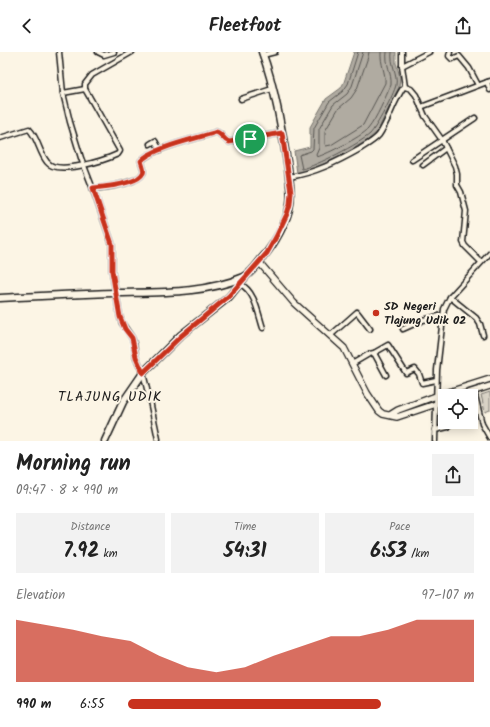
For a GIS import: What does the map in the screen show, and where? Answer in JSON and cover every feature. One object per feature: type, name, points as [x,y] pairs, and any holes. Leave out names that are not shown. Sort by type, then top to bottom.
[{"type":"main road","points":[[105,441],[123,402],[143,373],[181,336],[229,296],[240,284],[267,253],[287,214],[291,192],[289,177],[282,133],[263,53]]},
{"type":"main road","points":[[0,298],[191,290],[216,286],[246,276]]},
{"type":"street","points":[[59,52],[63,93],[74,138],[112,244],[112,271],[122,323],[132,338],[136,357],[143,373],[158,439]]},
{"type":"street","points":[[98,52],[104,55],[114,52]]},
{"type":"street","points":[[0,138],[29,129],[41,154],[49,165],[63,168],[108,158],[118,154],[120,152],[85,89],[86,82],[92,75],[131,52]]},
{"type":"street","points":[[263,53],[275,52]]},
{"type":"street","points":[[289,177],[307,174],[339,161],[370,143],[378,136],[404,87],[402,52]]},
{"type":"street","points":[[402,66],[429,52]]},
{"type":"street","points":[[450,52],[449,56],[452,59],[459,56],[478,85]]},
{"type":"street","points":[[421,107],[488,82],[490,90]]},
{"type":"street","points":[[404,87],[414,92],[428,122],[442,140],[456,170],[457,185],[465,204],[466,218],[463,242],[481,262]]},
{"type":"street","points":[[63,93],[85,89]]},
{"type":"street","points":[[241,99],[272,89]]},
{"type":"street","points":[[412,160],[476,118]]},
{"type":"street","points":[[93,188],[119,184],[137,179],[144,171],[141,163],[142,160],[160,150],[216,132],[220,133],[225,140],[229,142],[282,133]]},
{"type":"street","points":[[150,144],[155,142],[160,150]]},
{"type":"street","points":[[423,165],[446,148]]},
{"type":"street","points":[[435,441],[436,380],[443,315],[446,303],[490,253]]},
{"type":"street","points":[[259,262],[298,307],[344,348],[376,408],[383,414],[397,416],[438,403]]},
{"type":"street","points":[[240,284],[247,288],[252,296],[263,328]]},
{"type":"street","points":[[450,297],[476,318],[480,324],[483,335]]},
{"type":"street","points":[[330,335],[357,312],[370,329]]},
{"type":"street","points":[[403,329],[423,320],[443,315]]},
{"type":"street","points":[[352,364],[388,345],[406,373],[415,369],[419,374],[422,383],[436,380]]},
{"type":"street","points":[[374,353],[386,375]]},
{"type":"street","points":[[390,415],[398,410],[436,396],[490,379]]},
{"type":"street","points":[[478,390],[490,386]]},
{"type":"street","points":[[478,408],[482,424],[490,438]]},
{"type":"shaded area","points":[[490,392],[490,410],[485,412],[481,395]]},
{"type":"water","points":[[354,52],[396,52],[396,63],[400,77],[399,87],[377,132],[368,140],[337,158],[303,173],[297,173],[294,151],[310,147],[310,127],[326,99],[341,88]]},
{"type":"place","name":"SD Negeri Tlajung Udik 02","points":[[376,313]]},
{"type":"district","name":"TLAJUNG UDIK","points":[[110,396]]},
{"type":"route","points":[[216,132],[220,133],[225,140],[229,142],[250,139],[282,133],[291,192],[287,214],[267,253],[240,284],[229,296],[181,336],[143,373],[136,357],[132,338],[125,329],[120,317],[111,263],[112,244],[93,188],[107,187],[137,179],[144,171],[141,161],[146,157],[160,150],[216,132]]}]
